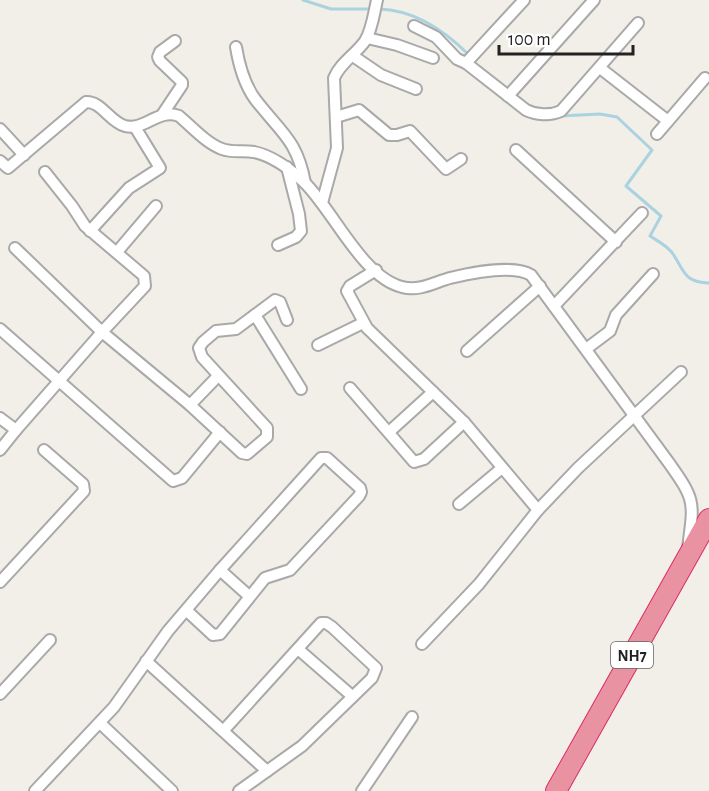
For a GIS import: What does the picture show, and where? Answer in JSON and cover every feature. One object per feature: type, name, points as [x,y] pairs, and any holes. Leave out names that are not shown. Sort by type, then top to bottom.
[{"type":"highway","name":"NH7","points":[[556,791],[709,519]]},
{"type":"street","points":[[322,203],[336,157],[334,78],[353,56],[370,28],[377,0]]},
{"type":"street","points":[[466,63],[524,0]]},
{"type":"street","points":[[508,96],[594,0]]},
{"type":"street","points":[[414,26],[436,37],[458,59],[531,113],[557,113],[569,103],[638,23]]},
{"type":"street","points":[[370,28],[397,45],[433,58]]},
{"type":"street","points":[[162,115],[182,85],[182,82],[158,57],[160,52],[175,41]]},
{"type":"street","points":[[236,46],[243,77],[254,98],[280,128],[297,154],[305,183]]},
{"type":"street","points":[[353,56],[381,75],[416,89]]},
{"type":"street","points":[[600,68],[668,122]]},
{"type":"street","points":[[657,134],[705,78]]},
{"type":"street","points":[[3,168],[24,155],[86,102],[94,103],[122,125],[135,126],[171,113],[179,116],[220,148],[254,152],[287,167],[322,203],[356,250],[395,285],[414,289],[468,274],[514,270],[531,275],[634,414],[690,495],[693,508],[686,558]]},
{"type":"street","points":[[336,117],[359,110],[389,135],[410,131],[446,169],[461,159]]},
{"type":"street","points":[[90,231],[129,189],[160,168],[135,126]]},
{"type":"street","points":[[0,129],[24,155]]},
{"type":"street","points":[[516,150],[616,242]]},
{"type":"street","points":[[278,245],[296,237],[301,231],[287,167]]},
{"type":"street","points":[[0,450],[146,284],[144,276],[90,231],[45,171]]},
{"type":"street","points":[[117,252],[156,206]]},
{"type":"street","points":[[554,306],[642,213]]},
{"type":"street","points":[[15,248],[102,332],[190,405],[245,455],[268,433],[263,423],[202,357],[199,353],[200,346],[216,331],[236,329],[277,300],[287,320]]},
{"type":"street","points":[[376,270],[350,286],[347,291],[363,323],[464,422],[538,510]]},
{"type":"street","points":[[586,349],[610,331],[616,315],[653,274]]},
{"type":"street","points":[[467,351],[540,285]]},
{"type":"street","points":[[255,315],[301,389]]},
{"type":"street","points":[[318,345],[363,323]]},
{"type":"street","points":[[0,329],[173,481],[182,478],[220,432]]},
{"type":"street","points":[[422,644],[479,584],[538,510],[578,468],[681,372]]},
{"type":"street","points":[[190,405],[218,375]]},
{"type":"street","points":[[350,388],[412,461],[419,462],[464,422]]},
{"type":"street","points":[[389,432],[433,392]]},
{"type":"street","points":[[0,418],[16,430]]},
{"type":"street","points":[[0,582],[84,491],[83,484],[44,450]]},
{"type":"street","points":[[35,791],[100,723],[186,610],[321,458],[327,458],[357,484],[361,490],[359,496],[290,570],[265,578],[217,635],[213,635],[186,610]]},
{"type":"street","points":[[459,504],[502,468]]},
{"type":"street","points":[[220,570],[249,596]]},
{"type":"street","points":[[224,730],[321,623],[332,627],[376,668],[372,678],[302,746],[239,791]]},
{"type":"street","points":[[0,694],[50,640]]},
{"type":"street","points":[[298,649],[352,696]]},
{"type":"street","points":[[146,661],[267,771]]},
{"type":"street","points":[[0,675],[9,684]]},
{"type":"street","points":[[362,791],[412,717]]},
{"type":"street","points":[[100,723],[171,791]]},
{"type":"waterway","points":[[303,0],[331,9],[372,9]]},
{"type":"waterway","points":[[379,9],[404,13],[428,23],[469,55]]},
{"type":"waterway","points":[[560,116],[600,114],[617,117],[652,150],[626,186],[661,216],[650,236],[671,251],[686,275],[695,281],[709,283]]}]
